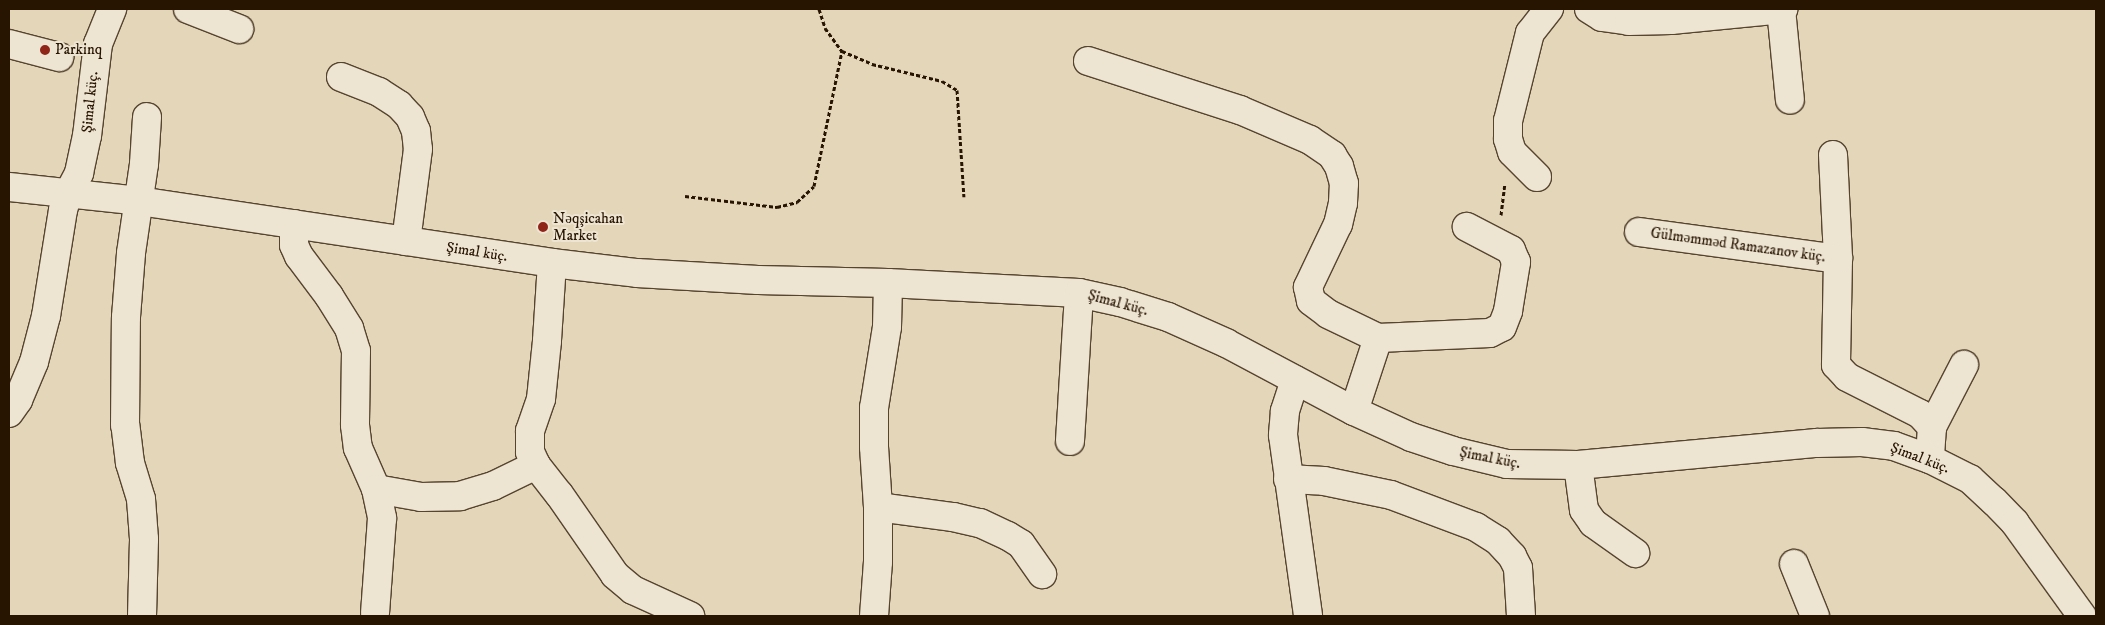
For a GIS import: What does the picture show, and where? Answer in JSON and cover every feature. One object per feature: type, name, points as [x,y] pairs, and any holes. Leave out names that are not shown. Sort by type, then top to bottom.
[{"type":"street","name":"Şimal küç.","points":[[68,194],[79,173],[87,136],[98,44],[112,9]]},
{"type":"street","points":[[188,9],[239,29]]},
{"type":"street","points":[[1528,168],[1512,152],[1508,138],[1508,121],[1530,33],[1549,9]]},
{"type":"street","points":[[1589,9],[1602,17],[1629,20],[1671,20],[1782,9],[1790,100]]},
{"type":"street","points":[[9,44],[59,57]]},
{"type":"street","points":[[1088,61],[1240,110],[1310,140],[1332,155],[1339,166],[1344,183],[1343,203],[1338,224],[1308,288],[1311,301],[1328,314],[1378,338],[1490,333],[1502,326],[1508,311],[1516,262],[1511,250],[1468,227]]},
{"type":"street","points":[[341,78],[379,92],[399,105],[410,118],[416,131],[418,150],[406,241]]},
{"type":"street","points":[[142,616],[144,539],[141,499],[130,463],[125,425],[126,317],[131,253],[139,201],[147,116]]},
{"type":"street","name":"Gülməmməd Ramazanov küç.","points":[[1833,155],[1838,259],[1836,365],[1847,377],[1920,414],[1932,427]]},
{"type":"street","name":"Şimal küç.","points":[[9,187],[139,201],[552,263],[689,277],[888,282],[1079,293],[1120,302],[1168,317],[1226,343],[1354,411],[1411,437],[1453,451],[1507,464],[1578,466],[1817,443],[1862,442],[1894,446],[1930,459],[1970,479],[2015,523],[2082,616]]},
{"type":"street","points":[[9,413],[18,400],[34,362],[46,316],[59,232],[68,194]]},
{"type":"street","points":[[294,224],[294,245],[299,256],[344,320],[356,351],[355,425],[358,448],[376,490],[382,518],[376,613]]},
{"type":"street","name":"Gülməmməd Ramazanov küç.","points":[[1639,232],[1838,259]]},
{"type":"street","points":[[552,263],[541,399],[530,431],[530,452],[536,465],[559,494],[615,575],[633,590],[690,616]]},
{"type":"street","points":[[874,616],[878,562],[878,507],[874,447],[874,408],[887,327],[888,282]]},
{"type":"street","points":[[1070,441],[1079,293]]},
{"type":"street","points":[[1354,411],[1378,338]]},
{"type":"street","points":[[1930,459],[1932,427],[1964,365]]},
{"type":"street","points":[[1295,380],[1285,411],[1283,436],[1308,616]]},
{"type":"street","points":[[376,490],[421,497],[460,496],[493,486],[536,465]]},
{"type":"street","points":[[1578,466],[1584,510],[1593,523],[1636,553]]},
{"type":"street","points":[[1288,479],[1324,481],[1391,495],[1476,527],[1498,541],[1512,556],[1518,568],[1521,616]]},
{"type":"street","points":[[878,507],[953,517],[980,523],[1021,544],[1042,574]]},
{"type":"street","points":[[1794,564],[1815,616]]},
{"type":"path","points":[[819,9],[825,28],[842,51],[872,64],[942,81],[957,90],[964,197]]},
{"type":"path","points":[[684,196],[777,207],[798,202],[814,186],[842,51]]},
{"type":"path","points":[[1494,241],[1500,227],[1507,176],[1528,168]]},
{"type":"place","name":"Parkinq","points":[[45,50]]},
{"type":"place","name":"Nəqşicahan Market","points":[[543,227]]}]
